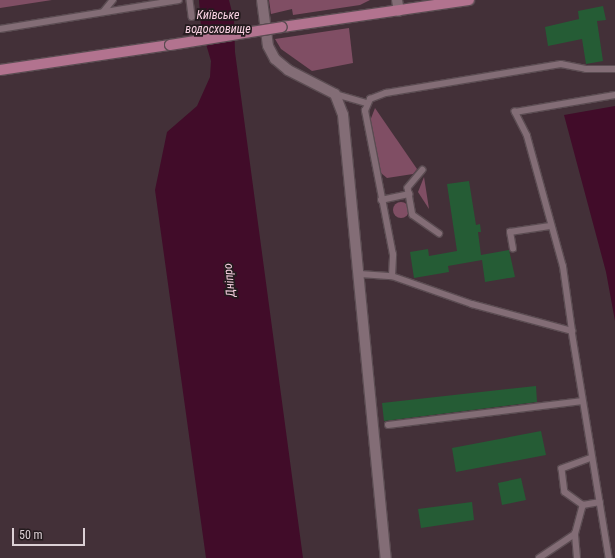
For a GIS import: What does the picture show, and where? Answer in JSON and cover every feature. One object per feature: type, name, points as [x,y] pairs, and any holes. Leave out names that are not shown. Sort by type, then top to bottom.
[{"type":"main road","points":[[0,70],[469,0]]},
{"type":"street","points":[[262,0],[268,46],[275,59],[288,70],[335,94],[343,115],[360,274],[386,558]]},
{"type":"street","points":[[397,0],[399,11]]},
{"type":"lane","points":[[103,11],[113,0]]},
{"type":"lane","points":[[0,29],[103,11],[178,0]]},
{"type":"lane","points":[[190,0],[192,17]]},
{"type":"lane","points":[[335,94],[366,103],[386,93],[561,64],[586,69],[615,68]]},
{"type":"lane","points":[[610,558],[592,458],[572,331],[568,289],[527,136],[515,112],[615,96]]},
{"type":"lane","points":[[366,103],[364,111],[393,255],[392,276]]},
{"type":"lane","points":[[423,170],[408,188],[413,215],[439,233]]},
{"type":"lane","points":[[381,200],[409,194]]},
{"type":"lane","points":[[513,249],[510,232],[550,226]]},
{"type":"lane","points":[[360,274],[392,276],[472,304],[572,331]]},
{"type":"lane","points":[[388,425],[583,401]]},
{"type":"lane","points":[[592,458],[562,469],[565,492],[583,505],[600,502]]},
{"type":"lane","points":[[577,558],[575,534],[583,505]]},
{"type":"lane","points":[[539,558],[575,534]]},
{"type":"shaded area","points":[[0,0],[52,0],[0,8]]},
{"type":"shaded area","points":[[269,0],[370,0],[360,5],[293,15],[292,9],[271,14]]},
{"type":"shaded area","points":[[349,28],[353,63],[312,71],[281,49],[275,39]]},
{"type":"shaded area","points":[[375,108],[417,169],[413,174],[387,178],[381,173],[370,121]]},
{"type":"shaded area","points":[[424,177],[429,209],[418,192]]},
{"type":"shaded area","points":[[401,202],[407,204],[409,210],[407,216],[401,218],[395,216],[393,210],[395,204]]},
{"type":"water","points":[[199,0],[229,0],[234,20],[235,52],[303,558],[206,558],[155,190],[167,132],[197,106],[210,77],[211,61],[201,27]]},
{"type":"water","points":[[615,106],[615,321],[606,272],[564,115]]},
{"type":"building","points":[[603,6],[606,20],[597,21],[603,61],[586,64],[582,39],[548,46],[545,27],[579,19],[578,11]]},
{"type":"building","points":[[469,181],[476,225],[480,224],[481,232],[478,232],[481,255],[509,250],[515,277],[485,282],[482,260],[448,266],[449,272],[414,278],[410,252],[428,249],[429,256],[457,251],[447,184]]},
{"type":"building","points":[[536,386],[537,402],[384,421],[382,403]]},
{"type":"building","points":[[541,431],[546,455],[456,472],[452,448]]},
{"type":"building","points":[[521,478],[526,500],[502,505],[498,483]]},
{"type":"building","points":[[472,502],[474,520],[421,528],[418,509]]},
{"type":"water label","name":"Київське водосховище","points":[[218,23]]},
{"type":"water label","name":"Дніпро","points":[[230,280]]}]
